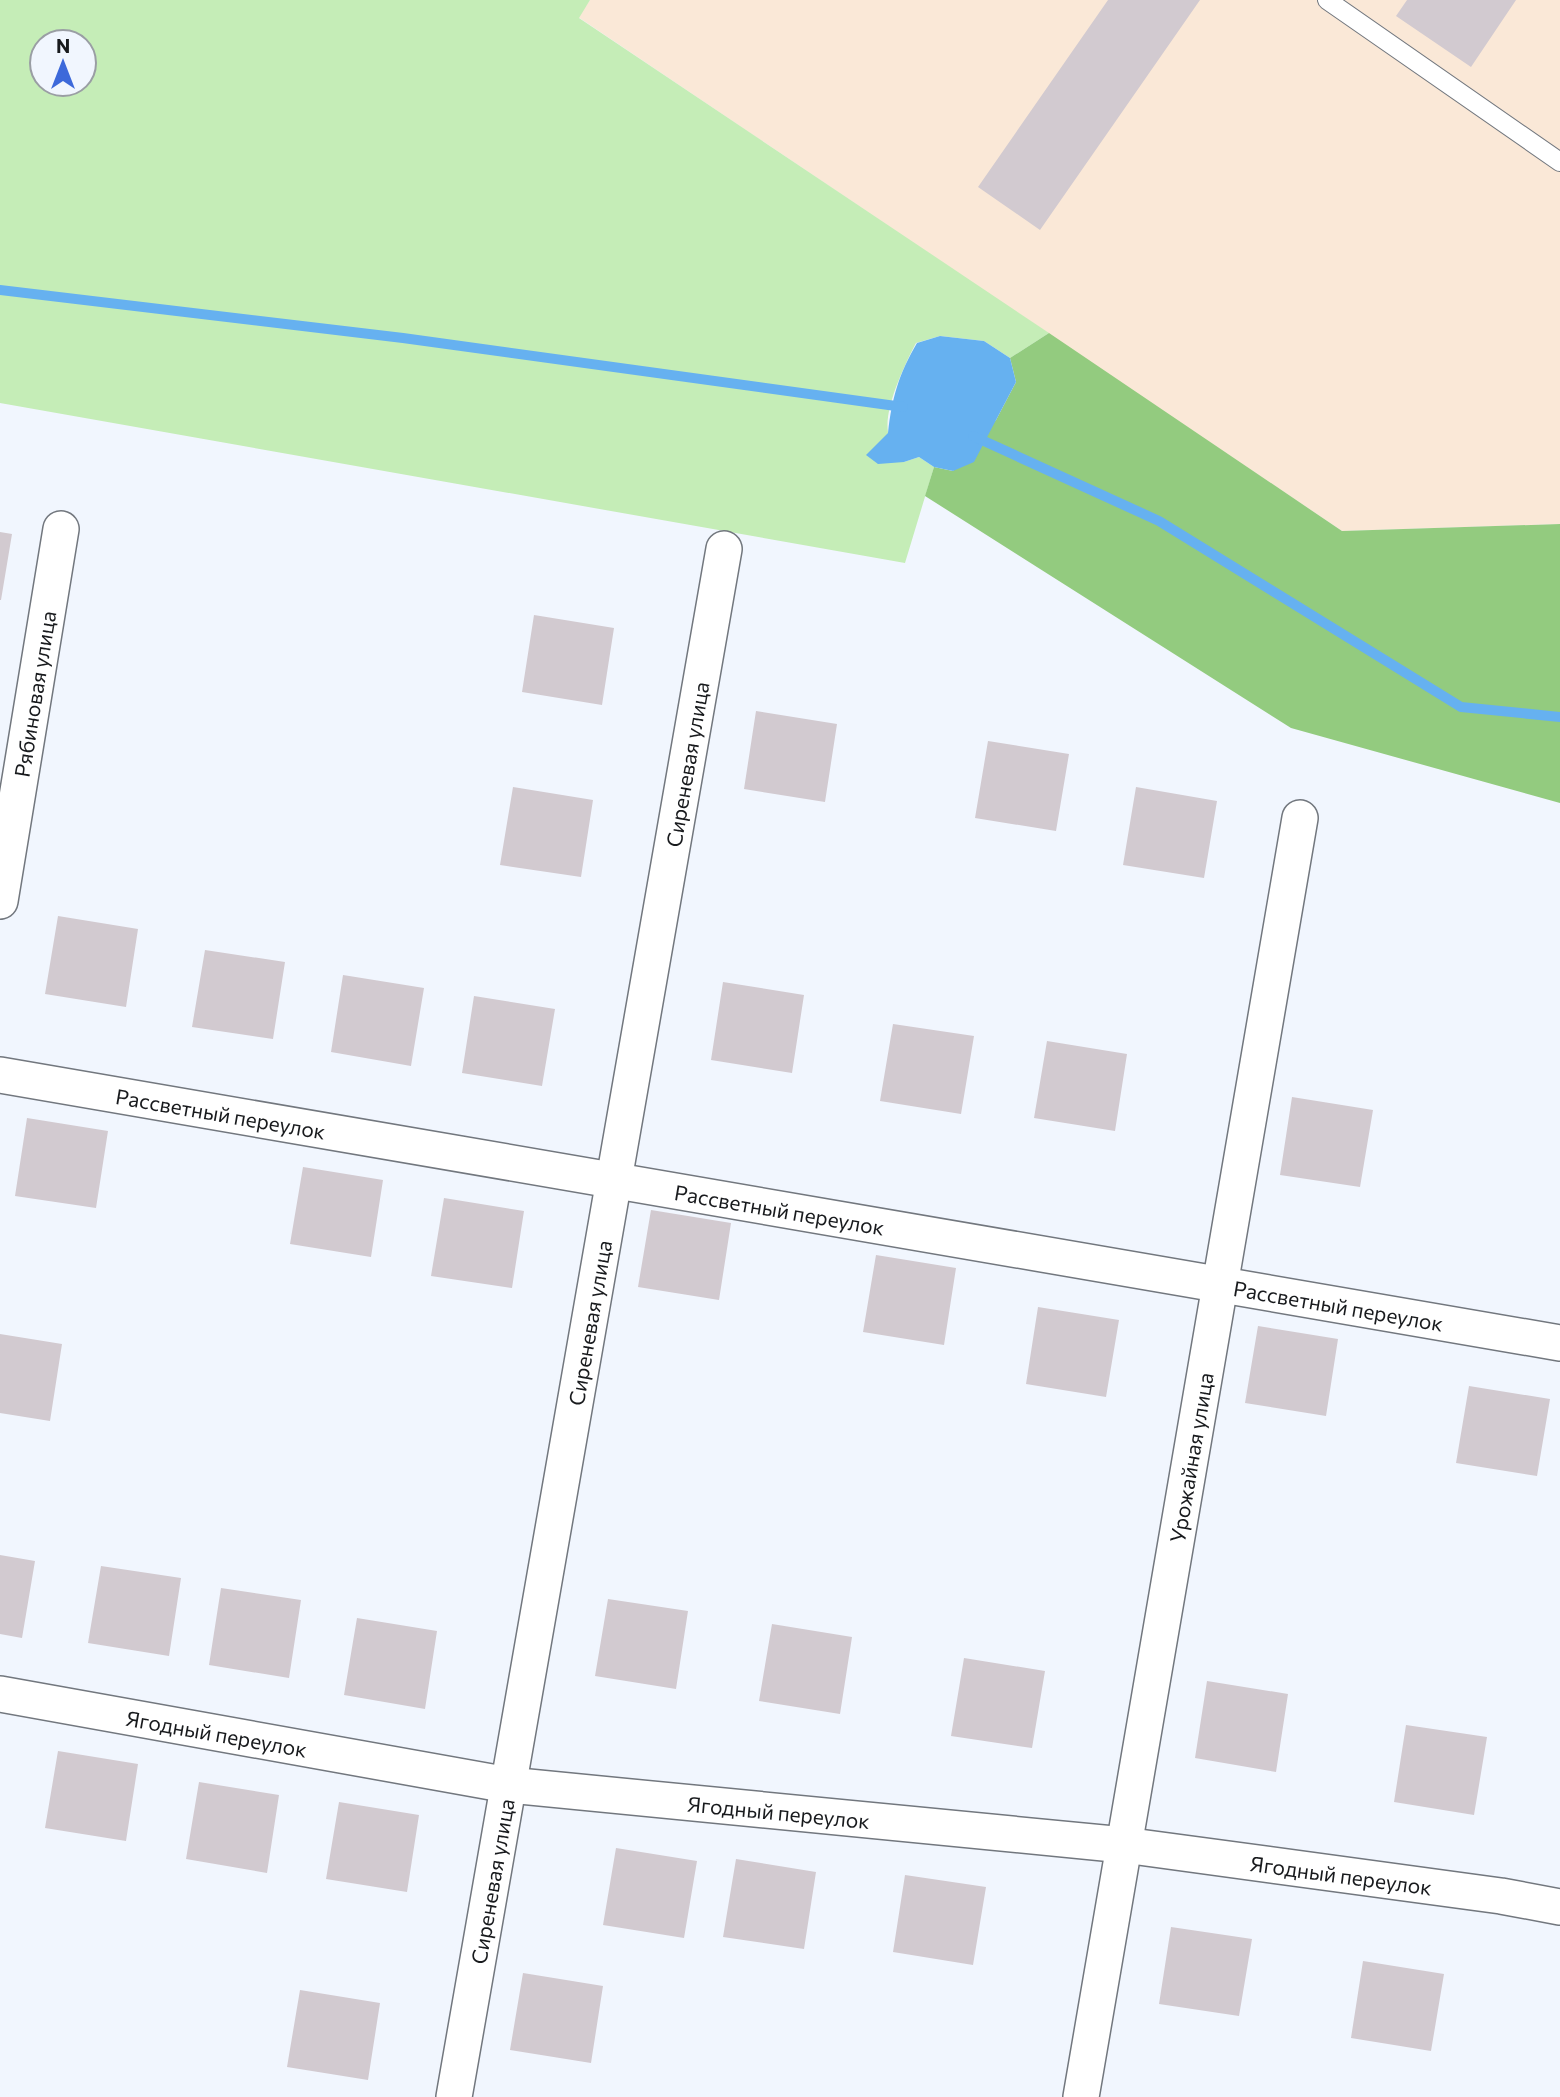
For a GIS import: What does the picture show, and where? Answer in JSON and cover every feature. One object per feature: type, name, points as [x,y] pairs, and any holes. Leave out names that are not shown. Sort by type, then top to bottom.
[{"type":"street","name":"Рябиновая улица","points":[[0,901],[61,529]]},
{"type":"street","name":"Сиреневая улица","points":[[454,2097],[724,549]]},
{"type":"street","name":"Урожайная улица","points":[[1081,2097],[1300,818]]},
{"type":"street","name":"Рассветный переулок","points":[[0,1075],[1560,1343]]},
{"type":"street","name":"Ягодный переулок","points":[[0,1694],[508,1785],[1124,1845],[1488,1894],[1560,1907]]},
{"type":"lane","points":[[1328,0],[1560,162]]},
{"type":"shaded area","points":[[590,0],[1560,0],[1560,524],[1342,531],[578,17]]},
{"type":"green space","points":[[0,0],[590,0],[579,18],[1049,333],[1010,358],[984,341],[940,336],[916,343],[896,386],[889,411],[888,432],[904,462],[919,457],[934,467],[905,563],[0,403]]},
{"type":"green space","points":[[1049,333],[1342,531],[1560,524],[1560,803],[1291,728],[925,496],[934,467],[953,471],[996,420],[1016,382],[1010,358]]},
{"type":"water","points":[[940,336],[984,341],[1010,358],[1016,382],[974,462],[953,471],[934,467],[919,457],[904,462],[878,464],[866,455],[888,433],[894,397],[905,365],[917,343]]},
{"type":"building","points":[[1108,0],[1200,0],[1040,230],[978,187]]},
{"type":"building","points":[[1407,0],[1516,0],[1471,67],[1396,16]]},
{"type":"building","points":[[0,532],[12,534],[1,600],[0,600]]},
{"type":"building","points":[[534,615],[614,628],[602,705],[522,692]]},
{"type":"building","points":[[756,711],[837,724],[825,802],[744,789]]},
{"type":"building","points":[[988,741],[1069,754],[1056,831],[975,818]]},
{"type":"building","points":[[513,787],[593,800],[581,877],[500,865]]},
{"type":"building","points":[[1136,787],[1217,801],[1204,878],[1123,865]]},
{"type":"building","points":[[58,916],[138,929],[126,1007],[45,994]]},
{"type":"building","points":[[205,950],[285,962],[273,1039],[192,1027]]},
{"type":"building","points":[[343,975],[424,988],[411,1066],[331,1052]]},
{"type":"building","points":[[723,982],[804,995],[792,1073],[711,1060]]},
{"type":"building","points":[[474,996],[555,1009],[542,1086],[462,1073]]},
{"type":"building","points":[[893,1024],[974,1036],[961,1114],[880,1101]]},
{"type":"building","points":[[1047,1041],[1127,1054],[1115,1131],[1034,1118]]},
{"type":"building","points":[[1292,1097],[1373,1110],[1360,1187],[1280,1175]]},
{"type":"building","points":[[27,1118],[108,1131],[96,1208],[15,1196]]},
{"type":"building","points":[[303,1167],[383,1180],[371,1257],[290,1244]]},
{"type":"building","points":[[444,1198],[524,1211],[512,1288],[431,1276]]},
{"type":"building","points":[[651,1210],[731,1223],[719,1300],[638,1287]]},
{"type":"building","points":[[876,1255],[956,1268],[944,1345],[863,1332]]},
{"type":"building","points":[[1038,1307],[1119,1320],[1106,1397],[1026,1384]]},
{"type":"building","points":[[1258,1326],[1338,1339],[1326,1416],[1245,1403]]},
{"type":"building","points":[[0,1334],[62,1344],[50,1421],[0,1413]]},
{"type":"building","points":[[1469,1386],[1550,1399],[1537,1476],[1456,1463]]},
{"type":"building","points":[[0,1555],[35,1561],[22,1638],[0,1634]]},
{"type":"building","points":[[101,1566],[181,1578],[169,1656],[88,1643]]},
{"type":"building","points":[[221,1588],[301,1600],[289,1678],[209,1665]]},
{"type":"building","points":[[608,1599],[688,1611],[676,1689],[595,1676]]},
{"type":"building","points":[[357,1618],[437,1631],[425,1709],[344,1695]]},
{"type":"building","points":[[772,1624],[852,1637],[840,1714],[759,1701]]},
{"type":"building","points":[[964,1658],[1045,1671],[1032,1748],[951,1736]]},
{"type":"building","points":[[1207,1681],[1288,1694],[1276,1772],[1195,1758]]},
{"type":"building","points":[[1406,1725],[1487,1737],[1474,1815],[1394,1802]]},
{"type":"building","points":[[58,1751],[138,1764],[126,1841],[45,1828]]},
{"type":"building","points":[[199,1782],[279,1795],[267,1873],[186,1859]]},
{"type":"building","points":[[339,1802],[419,1815],[407,1892],[326,1879]]},
{"type":"building","points":[[616,1848],[697,1861],[684,1938],[603,1925]]},
{"type":"building","points":[[736,1859],[816,1872],[804,1949],[723,1937]]},
{"type":"building","points":[[905,1875],[986,1887],[973,1965],[893,1952]]},
{"type":"building","points":[[1171,1927],[1252,1939],[1239,2016],[1159,2004]]},
{"type":"building","points":[[1363,1961],[1444,1974],[1431,2051],[1351,2038]]},
{"type":"building","points":[[523,1973],[603,1986],[591,2063],[510,2050]]},
{"type":"building","points":[[300,1990],[380,2003],[368,2080],[287,2067]]},
{"type":"waterway","points":[[0,290],[403,338],[903,407]]},
{"type":"waterway","points":[[973,436],[1159,521],[1461,707],[1560,717]]}]
